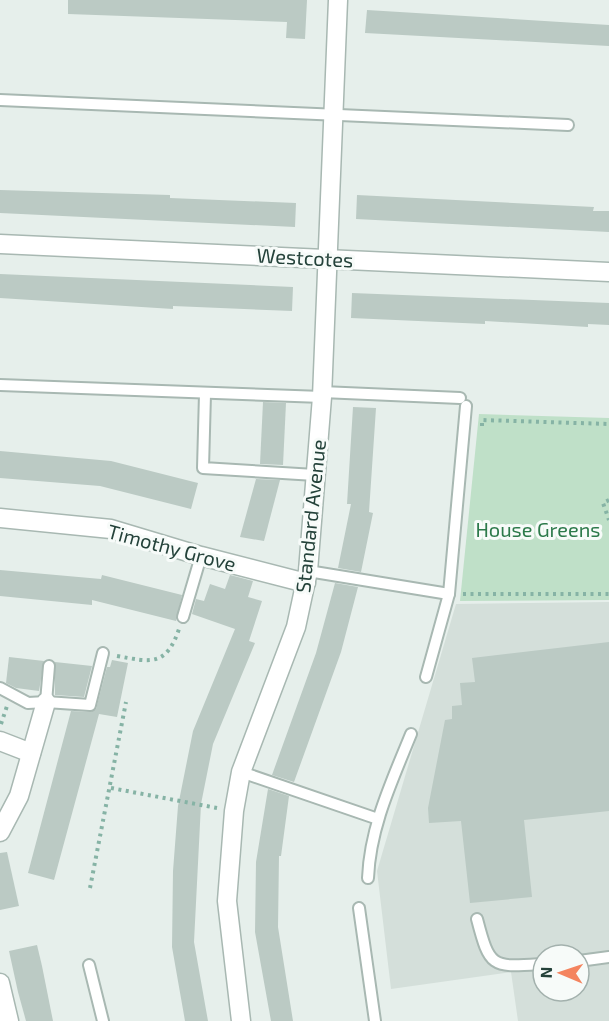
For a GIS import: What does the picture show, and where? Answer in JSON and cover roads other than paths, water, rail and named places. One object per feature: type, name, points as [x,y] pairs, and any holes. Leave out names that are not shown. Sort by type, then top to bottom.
[{"type":"street","name":"Standard Avenue","points":[[241,1021],[227,901],[234,811],[241,772],[296,627],[307,577],[322,395],[338,0]]},
{"type":"street","name":"Westcotes","points":[[0,244],[609,272]]},
{"type":"street","name":"Timothy Grove","points":[[0,518],[111,529],[201,556],[307,577]]},
{"type":"street","points":[[0,832],[19,796],[46,702]]},
{"type":"street","points":[[0,741],[31,753]]},
{"type":"street","points":[[0,983],[9,1021]]},
{"type":"lane","points":[[0,100],[568,125]]},
{"type":"lane","points":[[0,384],[205,394],[322,395],[463,402],[449,594],[426,677]]},
{"type":"lane","points":[[205,394],[203,468],[315,475]]},
{"type":"lane","points":[[183,617],[201,556]]},
{"type":"lane","points":[[307,577],[449,594]]},
{"type":"lane","points":[[0,688],[28,704],[46,702],[90,705],[103,653]]},
{"type":"lane","points":[[46,702],[50,666]]},
{"type":"lane","points":[[368,878],[369,853],[378,819],[411,734]]},
{"type":"lane","points":[[241,772],[378,819]]},
{"type":"lane","points":[[360,908],[375,1021]]},
{"type":"lane","points":[[477,919],[485,950],[491,960],[504,964],[531,964]]},
{"type":"lane","points":[[591,959],[609,957]]},
{"type":"lane","points":[[89,965],[103,1021]]},
{"type":"park label","name":"House Greens","points":[[538,529]]}]
